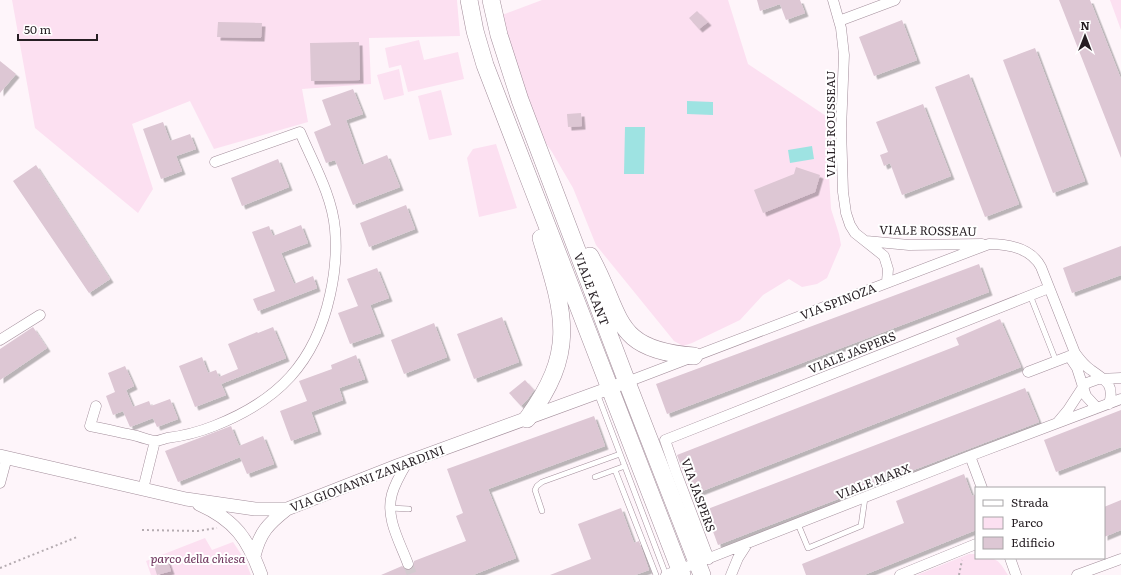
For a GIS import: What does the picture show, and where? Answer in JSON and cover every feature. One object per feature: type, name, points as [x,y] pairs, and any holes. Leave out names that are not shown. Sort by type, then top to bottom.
[{"type":"main road","name":"VIALE KANT","points":[[491,0],[499,35],[518,92],[564,215],[627,382],[703,565]]},
{"type":"main road","name":"VIALE KANT","points":[[469,1],[475,31],[485,65],[529,180],[604,390],[673,574]]},
{"type":"main road","points":[[527,419],[545,393],[552,379],[559,356],[563,334],[559,301],[535,215],[529,180]]},
{"type":"main road","points":[[564,215],[595,265],[618,318],[629,334],[639,342],[655,350],[694,356]]},
{"type":"street","name":"VIALE ROUSSEAU","points":[[833,0],[839,21],[844,55],[841,129],[844,203],[850,225],[857,235],[882,254],[886,260],[889,272],[887,282]]},
{"type":"street","points":[[839,21],[895,0]]},
{"type":"street","points":[[96,406],[90,426],[155,441],[208,428],[243,413],[265,400],[293,374],[306,357],[317,338],[330,296],[334,274],[336,244],[335,227],[326,194],[300,132],[215,162]]},
{"type":"street","name":"VIALE ROSSEAU","points":[[866,241],[909,245],[989,244]]},
{"type":"street","name":"VIA SPINOZA","points":[[604,390],[989,244],[1011,246],[1029,254],[1039,264],[1049,288],[1072,355]]},
{"type":"street","name":"VIALE JASPERS","points":[[665,440],[1049,288]]},
{"type":"street","points":[[0,340],[40,315]]},
{"type":"street","points":[[1028,372],[1072,355]]},
{"type":"street","points":[[1072,355],[1104,378],[1111,391],[1109,404]]},
{"type":"street","points":[[1072,355],[1088,399],[1098,408]]},
{"type":"street","points":[[1057,423],[1068,410],[1083,387],[1092,380],[1121,378]]},
{"type":"street","name":"VIA GIOVANNI ZANARDINI","points":[[3,456],[186,499],[255,510],[288,509],[604,390]]},
{"type":"street","name":"VIALE MARX","points":[[673,574],[703,565],[747,544],[970,456],[1121,399]]},
{"type":"street","name":"VIA JASPERS","points":[[665,440],[676,472],[703,565]]},
{"type":"street","points":[[143,489],[155,441]]},
{"type":"street","points":[[0,483],[3,456]]},
{"type":"street","points":[[970,456],[982,487]]},
{"type":"street","points":[[407,463],[391,495],[390,508],[392,522],[408,564]]},
{"type":"street","points":[[186,499],[206,507],[224,519],[242,536],[254,556],[261,575]]},
{"type":"street","points":[[254,556],[257,544],[263,531],[270,522],[288,509]]},
{"type":"street","points":[[731,575],[738,558],[747,544]]},
{"type":"street","points":[[900,575],[975,544]]},
{"type":"street","points":[[1010,559],[1016,575]]},
{"type":"street","points":[[1078,575],[1121,559]]},
{"type":"lane","points":[[1030,295],[1056,361]]},
{"type":"lane","points":[[604,390],[620,454],[673,574]]},
{"type":"lane","points":[[542,511],[535,490],[542,482],[620,454]]},
{"type":"lane","points":[[596,477],[625,466]]},
{"type":"lane","points":[[615,470],[656,575]]},
{"type":"lane","points":[[798,524],[808,548],[862,526],[865,498]]},
{"type":"lane","points":[[390,508],[409,509]]},
{"type":"path","points":[[142,530],[198,530],[220,527]]},
{"type":"path","points":[[0,568],[77,537]]},
{"type":"green space","points":[[12,0],[457,0],[460,36],[369,38],[371,84],[302,89],[308,122],[214,149],[190,101],[132,124],[153,189],[138,213],[35,128]]},
{"type":"green space","points":[[542,0],[728,0],[748,64],[832,120],[829,175],[831,209],[841,245],[827,278],[817,284],[802,287],[789,279],[763,295],[740,320],[683,346],[674,341],[596,245],[573,188],[552,152],[538,132],[513,56],[502,15]]},
{"type":"green space","points":[[1110,0],[1121,0],[1121,30]]},
{"type":"green space","points":[[419,40],[424,60],[458,52],[464,79],[408,92],[401,65],[389,68],[385,48]]},
{"type":"green space","points":[[399,69],[404,95],[384,100],[377,75]]},
{"type":"green space","points":[[441,90],[452,135],[429,140],[418,96]]},
{"type":"green space","points":[[496,144],[517,208],[479,217],[467,158],[473,149]]},
{"type":"green space","name":"parco della chiesa","points":[[205,538],[212,550],[233,542],[245,560],[251,575],[151,575],[146,561]]},
{"type":"green space","points":[[969,554],[975,554],[975,559],[995,560],[1001,565],[1008,575],[917,575]]},
{"type":"water","points":[[687,101],[713,102],[713,115],[687,114]]},
{"type":"water","points":[[625,127],[645,127],[644,174],[624,174]]},
{"type":"water","points":[[812,146],[814,159],[790,163],[788,150]]},
{"type":"building","points":[[757,0],[800,0],[805,13],[786,20],[780,4],[760,11]]},
{"type":"building","points":[[1059,0],[1090,0],[1121,79],[1121,158]]},
{"type":"building","points":[[697,11],[708,22],[699,29],[689,18]]},
{"type":"building","points":[[902,20],[917,60],[874,76],[859,37]]},
{"type":"building","points":[[218,22],[262,23],[261,38],[217,37]]},
{"type":"building","points":[[359,42],[360,80],[311,81],[310,43]]},
{"type":"building","points":[[1035,48],[1085,181],[1053,193],[1003,60]]},
{"type":"building","points":[[0,61],[16,74],[0,93]]},
{"type":"building","points":[[969,74],[1019,204],[985,217],[935,87]]},
{"type":"building","points":[[353,89],[363,114],[346,120],[362,165],[387,155],[400,187],[353,205],[335,160],[326,163],[314,132],[331,125],[322,100]]},
{"type":"building","points":[[923,104],[951,176],[902,195],[890,163],[884,166],[880,155],[888,152],[876,122]]},
{"type":"building","points":[[581,113],[582,126],[568,127],[567,114]]},
{"type":"building","points":[[163,122],[170,141],[190,134],[196,149],[176,156],[182,171],[161,179],[143,129]]},
{"type":"building","points":[[278,159],[289,187],[242,206],[231,178]]},
{"type":"building","points":[[36,165],[110,279],[89,293],[13,181]]},
{"type":"building","points":[[796,167],[820,175],[815,192],[763,213],[754,190],[794,174]]},
{"type":"building","points":[[406,205],[415,229],[369,247],[360,223]]},
{"type":"building","points":[[301,225],[308,243],[281,253],[294,284],[313,276],[317,288],[258,311],[253,299],[275,291],[252,232],[269,226],[273,236]]},
{"type":"building","points":[[1121,246],[1121,275],[1072,293],[1063,268]]},
{"type":"building","points":[[979,264],[989,292],[667,414],[656,384]]},
{"type":"building","points":[[377,268],[389,298],[370,305],[381,333],[350,344],[338,313],[358,306],[347,279]]},
{"type":"building","points":[[502,317],[519,362],[474,379],[457,334]]},
{"type":"building","points":[[1000,319],[1021,367],[692,495],[677,455],[959,345],[956,338]]},
{"type":"building","points":[[434,323],[447,357],[404,374],[391,340]]},
{"type":"building","points":[[33,327],[47,348],[0,380],[0,349]]},
{"type":"building","points":[[273,327],[286,358],[221,384],[226,395],[195,407],[179,366],[202,357],[208,373],[216,370],[219,377],[238,369],[228,344]]},
{"type":"building","points":[[356,355],[365,379],[339,388],[343,400],[311,412],[318,431],[291,441],[280,411],[307,401],[299,381],[332,369],[331,365]]},
{"type":"building","points":[[125,366],[134,386],[126,390],[133,407],[149,401],[151,406],[170,399],[178,419],[157,427],[153,418],[130,427],[123,411],[113,415],[106,396],[115,392],[108,373]]},
{"type":"building","points":[[525,380],[534,390],[521,406],[509,393]]},
{"type":"building","points":[[1025,388],[1039,422],[718,545],[705,510]]},
{"type":"building","points":[[1121,410],[1121,447],[1056,472],[1044,440]]},
{"type":"building","points":[[594,416],[605,446],[488,489],[516,558],[473,575],[381,575],[402,566],[407,570],[411,570],[414,565],[414,561],[466,541],[456,516],[463,513],[447,469]]},
{"type":"building","points":[[231,426],[239,446],[263,436],[274,464],[247,474],[240,457],[178,482],[165,451]]},
{"type":"building","points":[[964,474],[972,496],[975,494],[975,530],[864,575],[806,575],[802,564],[904,523],[896,501]]},
{"type":"building","points":[[1121,500],[1121,530],[1105,537],[1105,507]]},
{"type":"building","points":[[621,508],[634,543],[639,541],[649,570],[635,575],[550,575],[591,559],[578,524]]},
{"type":"building","points":[[166,557],[171,571],[157,575],[153,562]]},
{"type":"tunnel","points":[[408,564],[412,575]]}]
